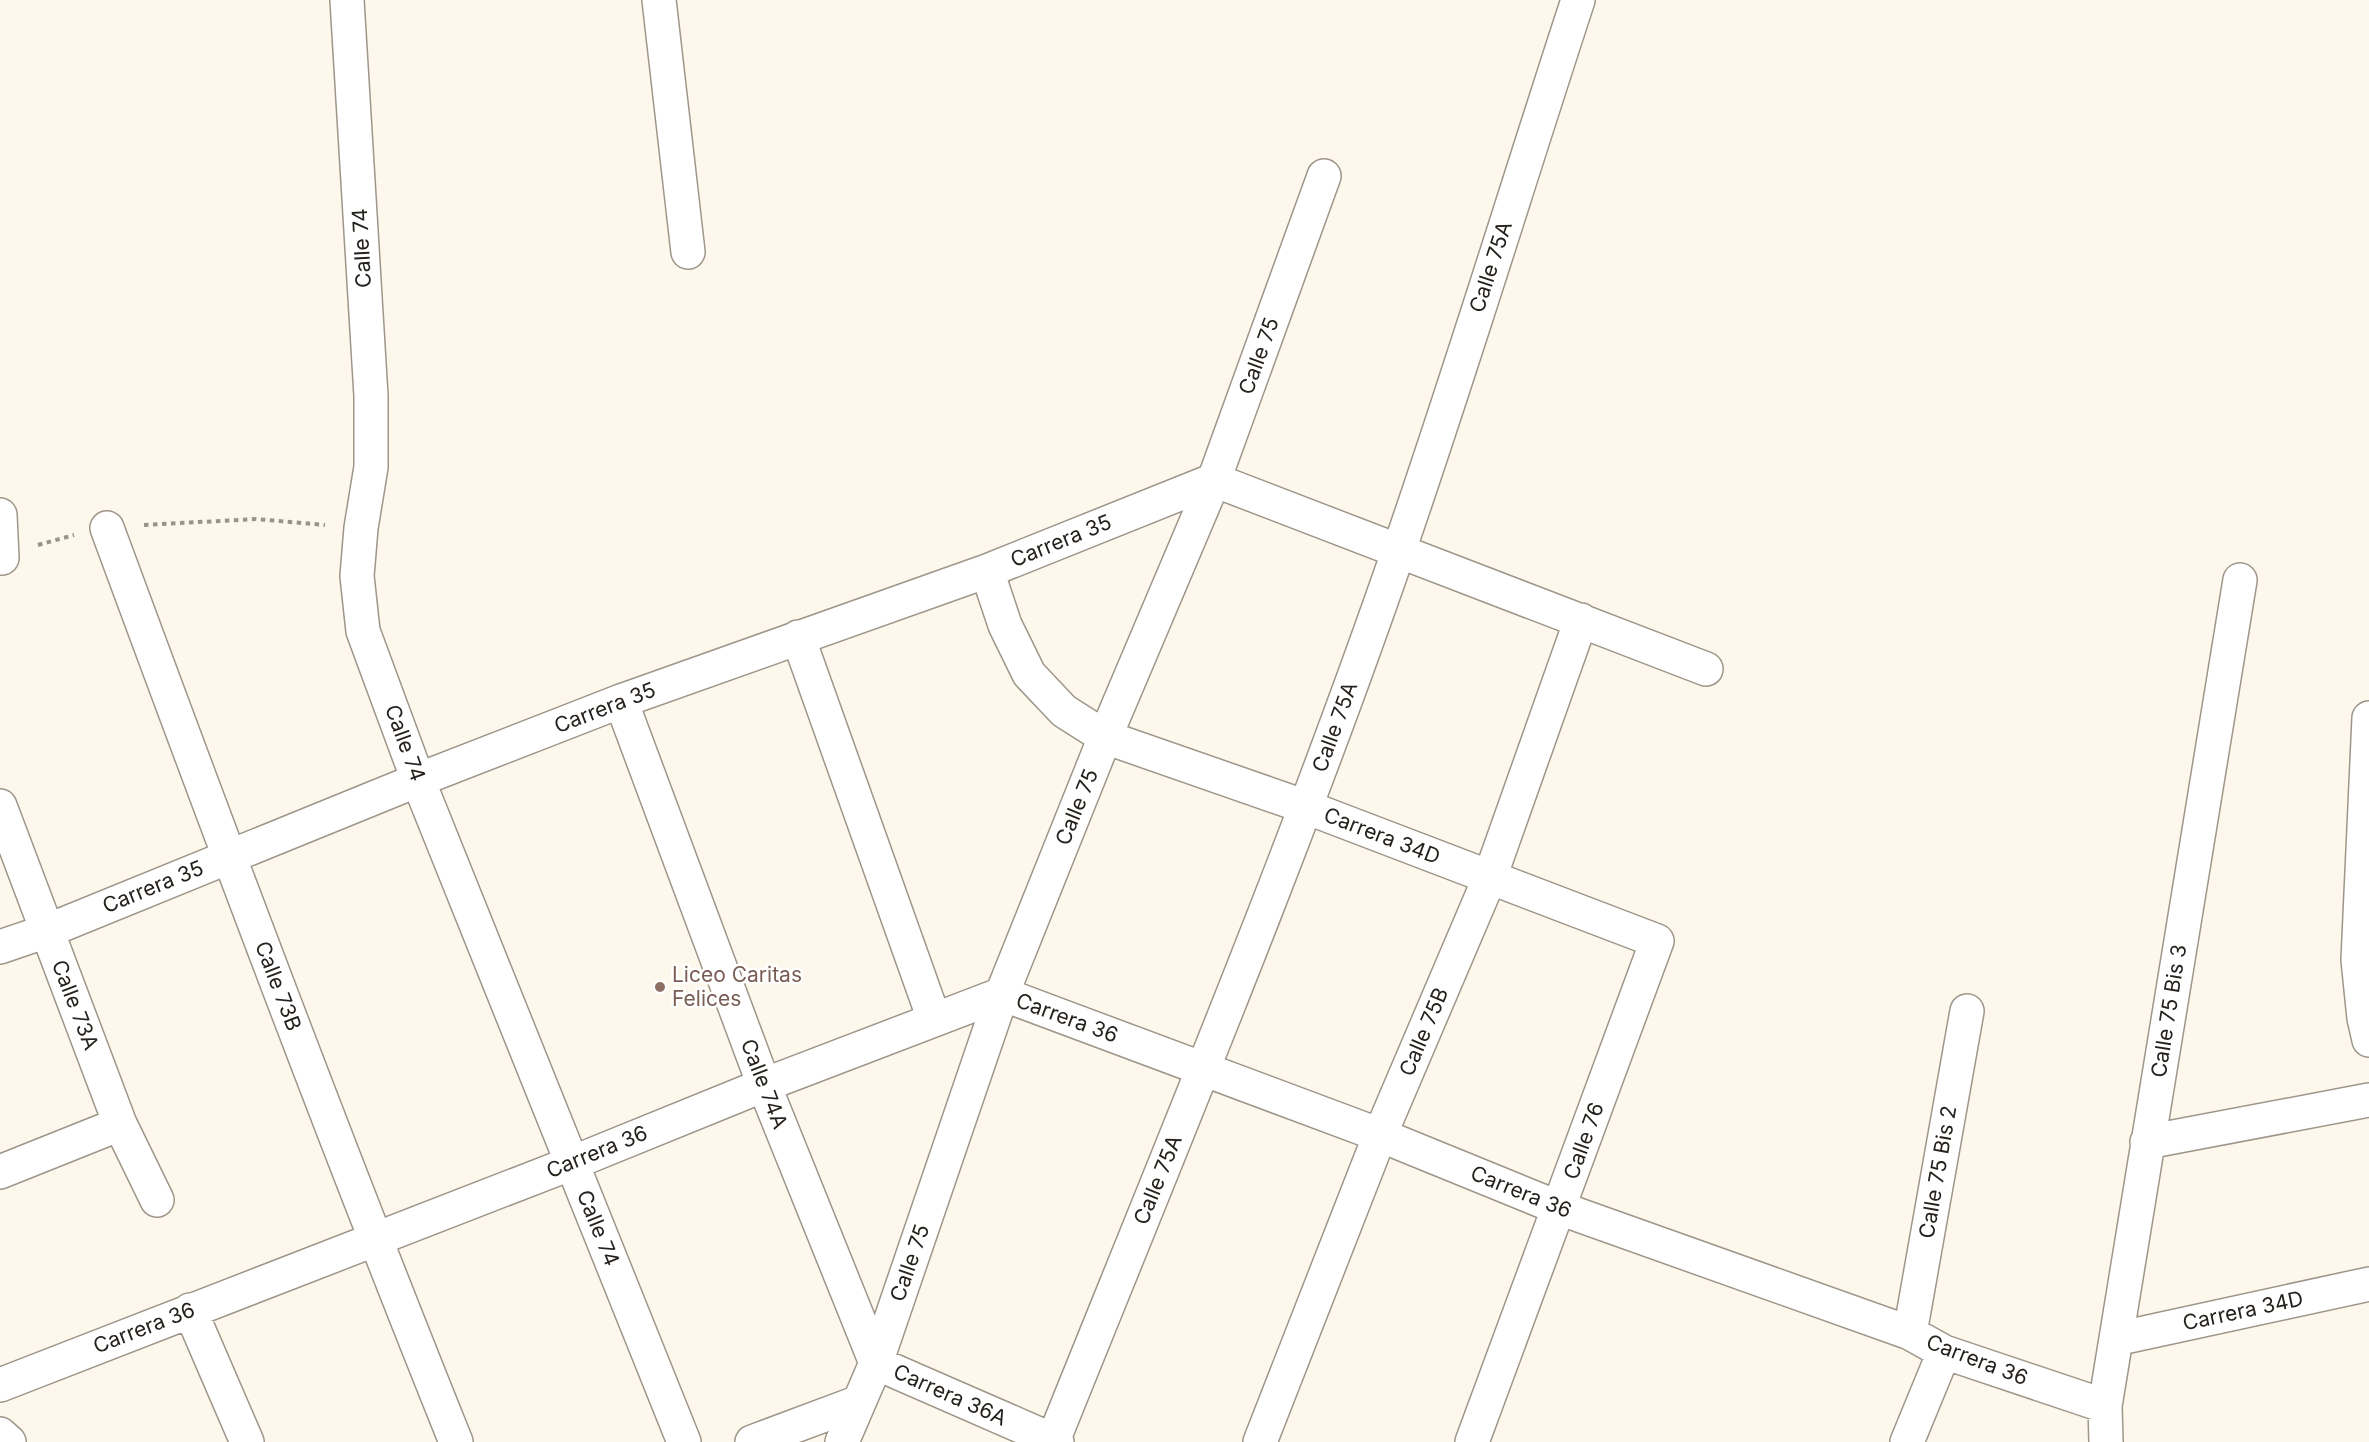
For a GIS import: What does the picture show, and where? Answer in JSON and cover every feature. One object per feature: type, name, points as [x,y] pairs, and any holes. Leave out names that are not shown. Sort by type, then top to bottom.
[{"type":"street","name":"Calle 74","points":[[347,0],[371,396],[371,467],[361,528],[357,576],[363,631],[418,780],[684,1442]]},
{"type":"street","points":[[660,0],[688,252]]},
{"type":"street","name":"Calle 75A","points":[[1055,1441],[1306,807],[1399,550],[1578,0]]},
{"type":"street","name":"Calle 75","points":[[842,1442],[876,1363],[1002,994],[1105,737],[1214,480],[1324,176]]},
{"type":"street","points":[[1214,480],[1706,669]]},
{"type":"street","name":"Carrera 35","points":[[0,947],[47,931],[228,856],[621,701],[987,570],[1214,480]]},
{"type":"street","points":[[0,515],[2,558]]},
{"type":"street","name":"Calle 73B","points":[[107,528],[228,856],[375,1240],[456,1442]]},
{"type":"street","name":"Carrera 34D","points":[[987,570],[1005,625],[1029,674],[1064,711],[1105,737],[1306,807],[1657,941]]},
{"type":"street","name":"Calle 75 Bis 3","points":[[2106,1442],[2105,1406],[2240,580]]},
{"type":"street","name":"Calle 75B","points":[[1260,1442],[1380,1135],[1490,877],[1581,620]]},
{"type":"street","points":[[798,637],[934,1019]]},
{"type":"street","name":"Calle 74A","points":[[621,701],[764,1085],[876,1363]]},
{"type":"street","points":[[2369,718],[2364,960],[2364,1018],[2369,1040]]},
{"type":"street","name":"Calle 73A","points":[[0,806],[120,1124],[157,1200]]},
{"type":"street","name":"Calle 76","points":[[1472,1442],[1657,941]]},
{"type":"street","name":"Carrera 36","points":[[0,1385],[1002,994],[1380,1135],[1559,1208],[1910,1333],[1944,1352],[2105,1406]]},
{"type":"street","name":"Calle 75 Bis 2","points":[[1910,1333],[1967,1011]]},
{"type":"street","points":[[2147,1142],[2369,1100]]},
{"type":"street","points":[[0,1172],[120,1124]]},
{"type":"street","name":"Carrera 34D","points":[[2116,1339],[2369,1284]]},
{"type":"street","points":[[190,1310],[247,1442]]},
{"type":"street","points":[[1907,1442],[1944,1352]]},
{"type":"street","name":"Carrera 36A","points":[[876,1363],[1055,1441]]},
{"type":"street","points":[[752,1442],[859,1402]]},
{"type":"street","points":[[0,1434],[9,1442]]},
{"type":"path","points":[[2,558],[50,540],[107,528],[256,519],[361,528]]},
{"type":"place","name":"Liceo Caritas Felices","points":[[660,987]]}]
